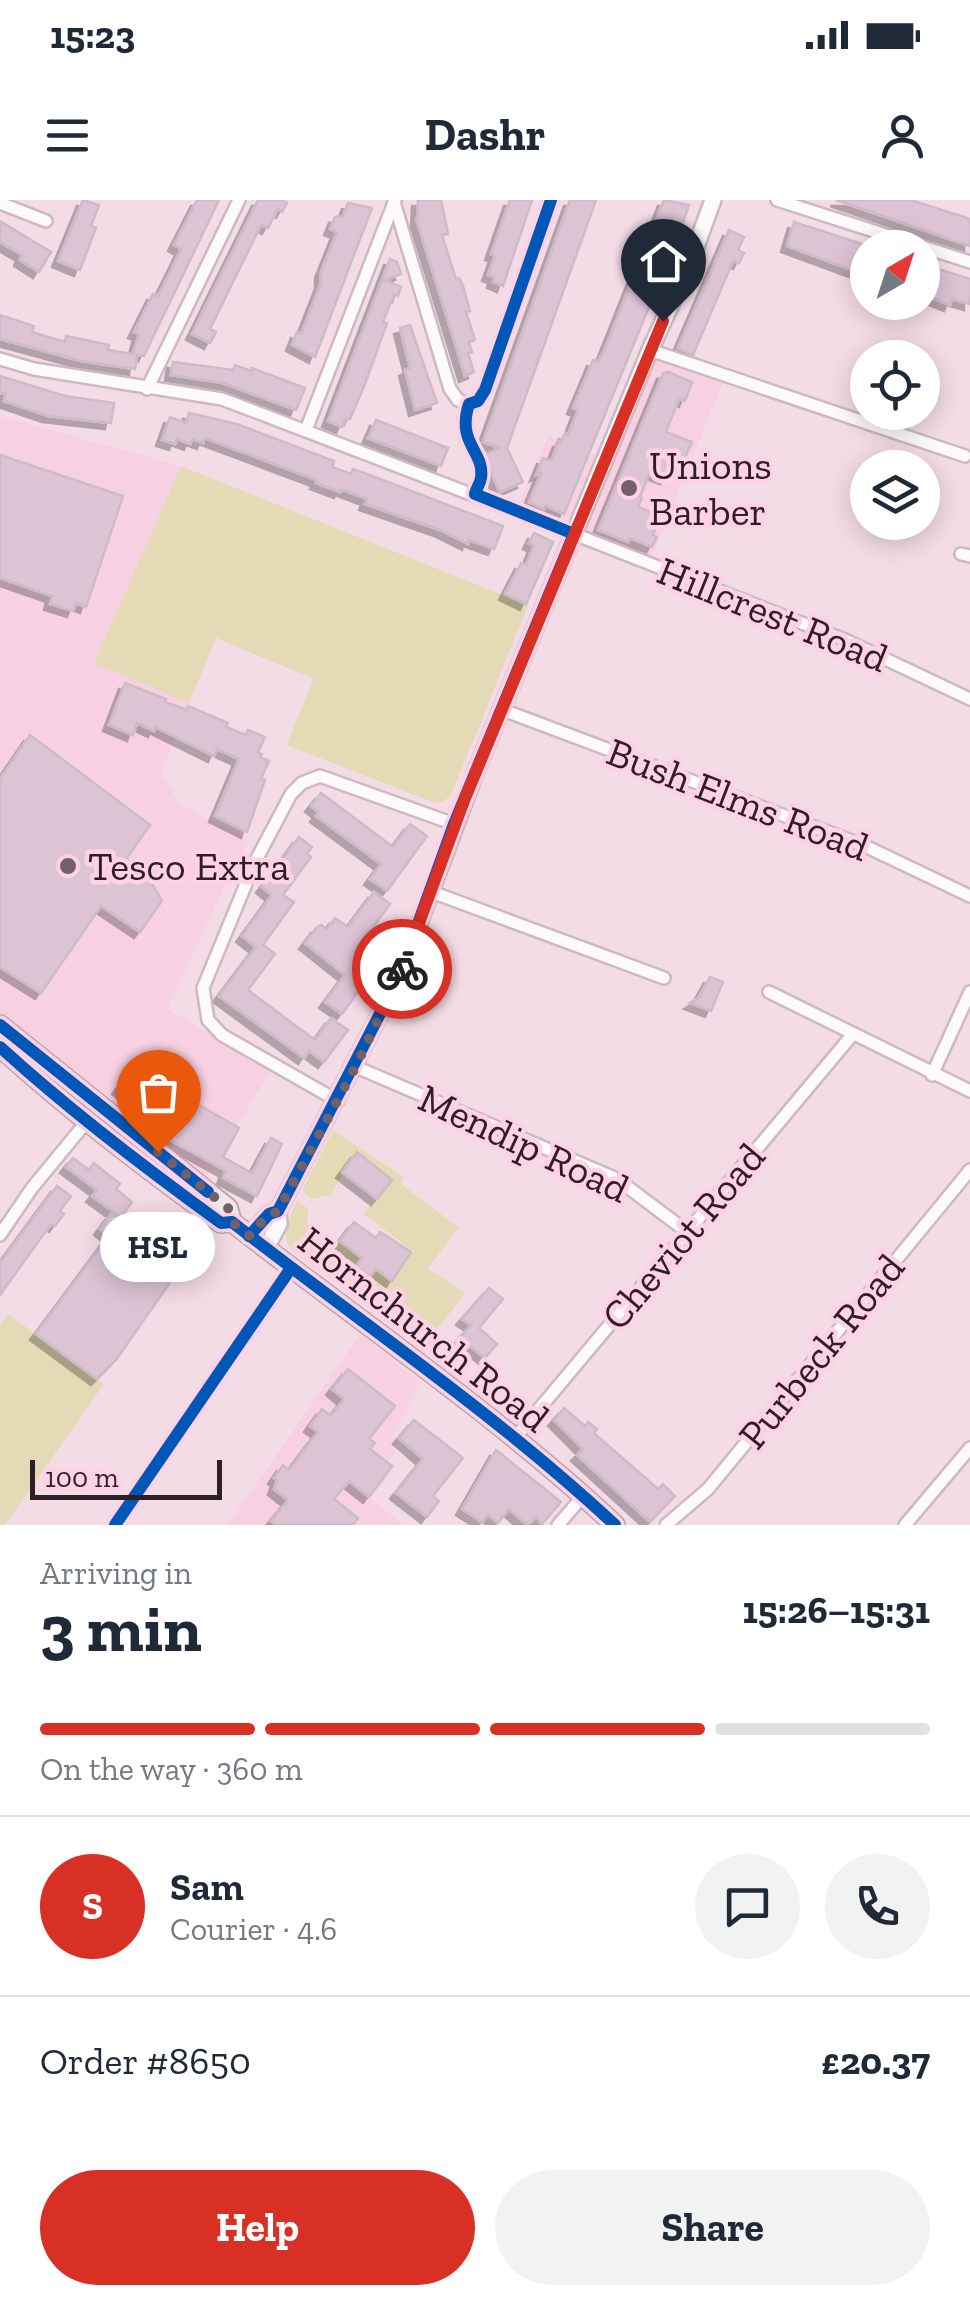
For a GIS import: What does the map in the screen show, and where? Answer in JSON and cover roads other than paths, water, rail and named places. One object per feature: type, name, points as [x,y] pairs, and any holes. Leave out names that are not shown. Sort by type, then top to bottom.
[{"type":"main road","name":"Hornchurch Road","points":[[0,1025],[228,1208],[232,1222],[514,1438],[615,1525]]},
{"type":"main road","name":"Hornchurch Road","points":[[0,1047],[216,1218],[232,1222]]},
{"type":"street","points":[[148,388],[240,200]]},
{"type":"street","points":[[393,200],[450,388],[458,400],[469,404],[478,401],[485,390],[551,200]]},
{"type":"street","points":[[306,430],[393,200]]},
{"type":"street","points":[[266,1248],[278,1224],[278,1211],[398,979],[568,531],[690,263],[713,200]]},
{"type":"street","points":[[777,200],[970,262]]},
{"type":"street","points":[[0,203],[46,221]]},
{"type":"street","points":[[650,350],[965,456]]},
{"type":"street","name":"Hillcrest Road","points":[[0,359],[222,399],[844,640],[970,699]]},
{"type":"street","points":[[466,438],[464,419],[469,404]]},
{"type":"street","points":[[474,494],[478,480]]},
{"type":"street","name":"Bush Elms Road","points":[[502,710],[864,846],[970,896]]},
{"type":"street","points":[[338,1100],[222,1035],[208,1020],[204,988],[255,862],[291,794],[302,783],[320,776],[454,824]]},
{"type":"street","points":[[429,891],[664,978]]},
{"type":"street","points":[[768,992],[970,1092]]},
{"type":"street","points":[[932,1075],[970,992]]},
{"type":"street","name":"Cheviot Road","points":[[514,1438],[853,1034]]},
{"type":"street","name":"Mendip Road","points":[[356,1066],[617,1179],[686,1231]]},
{"type":"street","points":[[0,1235],[32,1188],[88,1120]]},
{"type":"street","name":"Purbeck Road","points":[[666,1525],[708,1489],[970,1170]]},
{"type":"street","points":[[250,1236],[265,1218],[278,1211]]},
{"type":"street","points":[[115,1525],[291,1268]]},
{"type":"street","points":[[905,1525],[970,1448]]},
{"type":"street","points":[[558,1525],[584,1496]]},
{"type":"place","name":"Unions Barber","points":[[629,488]]},
{"type":"place","name":"Tesco Extra","points":[[68,866]]},
{"type":"place","name":"HSL","points":[[158,1152]]}]
